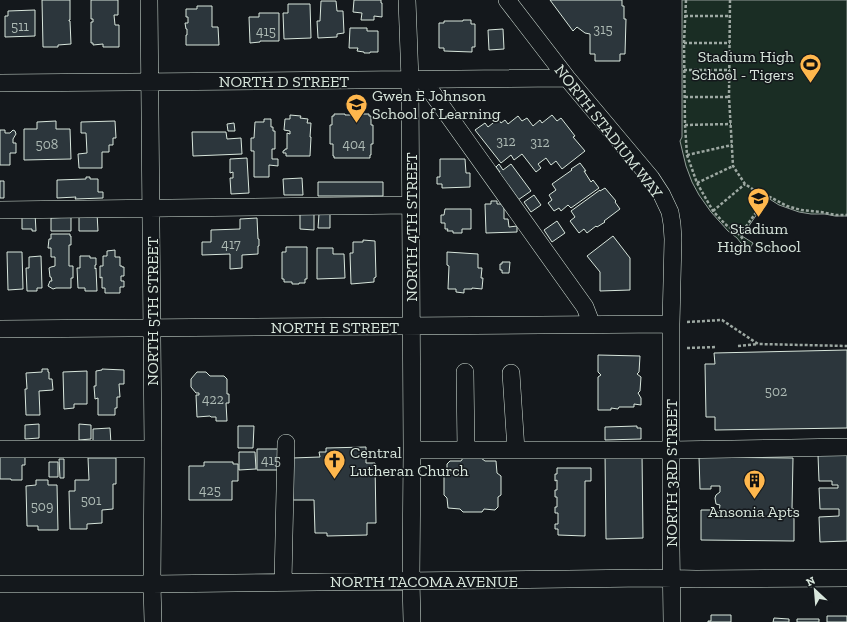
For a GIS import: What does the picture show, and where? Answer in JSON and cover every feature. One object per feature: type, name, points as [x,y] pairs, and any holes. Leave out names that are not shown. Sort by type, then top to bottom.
[{"type":"street","name":"NORTH 5TH STREET","points":[[149,0],[153,622]]},
{"type":"street","name":"NORTH 4TH STREET","points":[[407,0],[416,80],[410,205],[412,622]]},
{"type":"street","name":"NORTH STADIUM WAY","points":[[507,0],[567,78],[651,178],[662,195],[670,212],[672,224],[678,323]]},
{"type":"street","name":"NORTH D STREET","points":[[0,83],[567,78]]},
{"type":"street","points":[[416,80],[585,307],[592,325]]},
{"type":"street","points":[[0,210],[410,205]]},
{"type":"street","name":"NORTH E STREET","points":[[0,329],[592,325],[678,323]]},
{"type":"street","name":"NORTH 3RD STREET","points":[[672,622],[671,450],[678,323]]},
{"type":"street","points":[[465,372],[466,450]]},
{"type":"street","points":[[511,373],[516,450]]},
{"type":"street","points":[[283,582],[286,443]]},
{"type":"street","points":[[412,450],[671,450],[847,447]]},
{"type":"street","points":[[0,450],[153,449]]},
{"type":"street","name":"NORTH TACOMA AVENUE","points":[[0,584],[152,584],[648,578],[847,578]]},
{"type":"path","points":[[686,0],[684,70],[687,155],[697,183],[713,211],[725,224],[740,235],[747,245]]},
{"type":"path","points":[[730,0],[729,97],[733,166],[745,184],[786,206],[801,210],[847,215]]},
{"type":"path","points":[[685,16],[729,16]]},
{"type":"path","points":[[684,43],[730,43]]},
{"type":"path","points":[[684,70],[730,70]]},
{"type":"path","points":[[685,98],[729,97]]},
{"type":"path","points":[[685,125],[730,124]]},
{"type":"path","points":[[687,155],[732,145]]},
{"type":"path","points":[[697,183],[733,166]]},
{"type":"path","points":[[713,211],[745,184]]},
{"type":"path","points":[[740,235],[767,197]]},
{"type":"path","points":[[678,323],[722,320],[758,344]]},
{"type":"path","points":[[738,346],[758,344],[847,346]]},
{"type":"path","points":[[686,348],[716,347]]},
{"type":"green space","points":[[682,0],[847,0],[847,216],[799,212],[779,205],[768,198],[742,236],[753,243],[748,252],[737,238],[728,231],[711,212],[692,182],[686,166],[680,141],[682,137]]},
{"type":"building","points":[[42,0],[70,0],[69,21],[71,44],[58,45],[58,47],[43,47]]},
{"type":"building","points":[[91,0],[118,0],[118,15],[114,15],[115,25],[119,25],[119,47],[103,47],[103,44],[93,45],[93,43],[91,43],[91,22],[93,22],[93,19],[91,19]]},
{"type":"building","points":[[354,0],[381,0],[382,17],[374,16],[374,20],[361,20],[362,13],[353,12]]},
{"type":"building","points":[[550,0],[622,0],[622,6],[624,6],[624,19],[626,19],[625,54],[620,54],[620,61],[595,61],[595,54],[590,54],[590,34],[585,33],[577,27],[573,31]]},
{"type":"building","points":[[321,1],[336,1],[337,11],[343,11],[344,33],[337,34],[337,37],[318,38],[317,21],[320,21]]},
{"type":"building","points":[[288,4],[310,4],[311,38],[284,39],[283,13],[288,13]]},
{"type":"building","points":[[197,6],[212,6],[212,27],[218,27],[219,45],[186,45],[187,29],[185,23],[188,23],[188,17],[186,17],[186,9],[197,9]]},
{"type":"building","points":[[35,10],[35,36],[5,37],[5,16],[8,16],[8,11]]},
{"type":"building","points":[[259,13],[279,13],[279,41],[260,41],[250,43],[249,17],[259,17]]},
{"type":"building","points":[[471,20],[471,24],[475,24],[475,47],[472,47],[472,52],[444,51],[444,48],[439,48],[439,23],[444,23],[444,21]]},
{"type":"building","points":[[350,28],[367,28],[367,31],[378,31],[378,52],[364,53],[357,51],[358,48],[349,48]]},
{"type":"building","points":[[503,29],[504,49],[489,50],[488,30]]},
{"type":"building","points":[[334,114],[369,114],[369,116],[371,116],[371,125],[373,125],[373,144],[371,144],[370,158],[334,158],[333,144],[330,144],[330,125],[332,125],[332,116],[334,116]]},
{"type":"building","points":[[290,115],[301,116],[300,118],[308,119],[307,123],[311,123],[310,156],[286,156],[286,153],[283,153],[285,149],[287,149],[287,133],[290,134],[290,131],[284,130],[285,119],[290,119]]},
{"type":"building","points":[[552,115],[557,121],[561,118],[575,136],[573,137],[585,151],[562,169],[556,161],[551,165],[546,158],[538,164],[541,168],[536,172],[522,154],[514,160],[511,155],[501,163],[475,130],[485,123],[488,127],[498,119],[501,123],[505,120],[508,124],[518,116],[522,121],[527,118],[533,126],[540,120],[542,123]]},
{"type":"building","points":[[264,119],[271,119],[271,127],[273,127],[273,131],[275,131],[275,149],[272,149],[272,159],[278,159],[278,166],[269,165],[269,177],[254,177],[254,151],[251,151],[251,138],[254,138],[255,122],[264,122]]},
{"type":"building","points":[[56,121],[56,129],[70,129],[71,159],[24,160],[24,129],[37,129],[37,122]]},
{"type":"building","points":[[115,121],[116,138],[113,138],[113,145],[109,145],[109,152],[102,152],[102,168],[79,168],[78,154],[87,153],[86,133],[81,133],[81,122]]},
{"type":"building","points":[[234,123],[235,131],[228,131],[227,124]]},
{"type":"building","points":[[0,130],[5,130],[5,133],[10,133],[13,130],[16,134],[13,139],[13,143],[16,143],[16,153],[10,153],[10,165],[0,165]]},
{"type":"building","points":[[192,132],[226,132],[227,139],[241,138],[242,154],[193,156]]},
{"type":"building","points":[[247,158],[249,193],[231,194],[230,178],[233,178],[233,172],[230,173],[230,159]]},
{"type":"building","points":[[440,159],[465,159],[466,173],[470,173],[470,187],[442,188],[442,184],[437,184],[437,177],[440,177]]},
{"type":"building","points":[[580,163],[591,182],[593,180],[599,188],[571,208],[568,205],[561,211],[559,208],[554,211],[548,203],[552,200],[549,195],[556,190],[552,184]]},
{"type":"building","points":[[499,164],[503,170],[511,164],[531,191],[518,200],[499,173],[500,172],[496,167]]},
{"type":"building","points":[[86,177],[90,177],[90,179],[98,179],[98,192],[103,192],[103,198],[57,198],[57,180],[86,179]]},
{"type":"building","points":[[302,178],[303,195],[284,195],[283,179]]},
{"type":"building","points":[[0,181],[4,181],[4,198],[0,198]]},
{"type":"building","points":[[318,182],[383,182],[383,196],[318,196]]},
{"type":"building","points":[[605,188],[616,201],[615,202],[620,209],[604,221],[605,222],[597,227],[596,226],[587,233],[584,229],[579,233],[570,221],[575,217],[571,211]]},
{"type":"building","points":[[534,195],[541,205],[531,212],[524,202]]},
{"type":"building","points":[[491,201],[497,201],[497,204],[504,204],[504,219],[508,219],[509,227],[517,226],[517,232],[486,233],[485,204],[491,204]]},
{"type":"building","points":[[445,209],[471,209],[471,229],[462,229],[462,233],[447,231],[448,229],[445,229],[445,223],[441,223],[441,215],[444,215]]},
{"type":"building","points":[[22,213],[35,213],[36,231],[32,231],[32,229],[22,229]]},
{"type":"building","points":[[79,213],[97,213],[98,231],[79,231]]},
{"type":"building","points":[[300,213],[314,213],[314,230],[300,229]]},
{"type":"building","points":[[319,214],[330,214],[330,228],[318,228]]},
{"type":"building","points":[[71,217],[71,231],[51,231],[51,218]]},
{"type":"building","points":[[257,218],[259,239],[258,254],[242,255],[242,268],[230,269],[230,254],[202,255],[202,242],[211,242],[211,230],[240,229],[240,219]]},
{"type":"building","points":[[557,221],[565,233],[552,242],[544,230]]},
{"type":"building","points":[[51,234],[70,234],[71,236],[71,245],[69,245],[69,266],[73,266],[73,278],[71,278],[71,288],[53,289],[48,286],[50,281],[52,281],[49,268],[55,266],[55,257],[51,257],[51,248],[48,248]]},
{"type":"building","points":[[613,236],[630,258],[630,290],[600,291],[600,272],[587,256]]},
{"type":"building","points":[[363,240],[375,241],[376,277],[374,278],[374,282],[351,284],[350,253],[353,253],[353,242],[363,242]]},
{"type":"building","points":[[286,247],[307,247],[307,279],[305,279],[305,283],[292,284],[292,282],[284,282],[284,279],[282,279],[282,252],[286,252]]},
{"type":"building","points":[[317,248],[333,248],[333,254],[344,254],[345,278],[317,279]]},
{"type":"building","points":[[115,250],[115,257],[120,257],[120,266],[124,267],[124,276],[121,276],[121,281],[124,281],[124,287],[120,287],[120,293],[105,293],[105,288],[102,288],[102,277],[100,278],[100,266],[103,266],[103,256],[107,256],[107,251]]},
{"type":"building","points":[[7,252],[22,252],[23,289],[8,290]]},
{"type":"building","points":[[447,252],[478,254],[478,268],[482,268],[482,289],[464,289],[464,293],[456,292],[456,289],[448,289],[449,266],[447,265]]},
{"type":"building","points":[[41,256],[42,288],[37,288],[37,291],[27,291],[26,268],[29,268],[29,257]]},
{"type":"building","points":[[80,256],[90,256],[90,258],[96,258],[95,269],[96,268],[97,291],[85,291],[85,288],[78,288],[77,268],[80,268]]},
{"type":"building","points":[[502,262],[510,262],[509,273],[502,273],[502,270],[500,270],[500,264],[502,264]]},
{"type":"building","points":[[847,350],[847,428],[715,430],[715,417],[706,417],[705,364],[715,364],[714,353]]},
{"type":"building","points":[[598,355],[640,356],[639,372],[637,374],[641,377],[640,391],[638,393],[641,398],[641,405],[634,404],[634,407],[619,407],[618,409],[611,408],[611,410],[598,410],[598,377],[601,375],[598,372]]},
{"type":"building","points":[[42,369],[48,369],[49,379],[52,379],[53,390],[39,391],[40,415],[26,415],[26,373],[42,372]]},
{"type":"building","points":[[102,369],[124,370],[124,384],[119,384],[120,397],[117,397],[117,408],[115,408],[115,415],[98,415],[98,398],[95,399],[94,386],[96,386],[96,371]]},
{"type":"building","points":[[87,371],[87,404],[74,404],[74,408],[64,409],[63,372]]},
{"type":"building","points":[[197,372],[206,372],[210,376],[224,376],[227,379],[227,394],[229,394],[229,403],[226,403],[227,421],[216,421],[216,417],[210,416],[197,417],[196,395],[199,395],[199,393],[196,393],[191,387],[191,379]]},
{"type":"building","points":[[39,424],[39,438],[25,439],[25,425]]},
{"type":"building","points":[[79,424],[91,425],[91,439],[79,440]]},
{"type":"building","points":[[238,426],[254,426],[253,448],[238,448]]},
{"type":"building","points":[[637,426],[637,428],[641,428],[641,439],[605,440],[605,427]]},
{"type":"building","points":[[110,428],[111,444],[93,445],[93,429]]},
{"type":"building","name":"Central Lutheran Church","points":[[366,447],[366,463],[375,463],[376,523],[367,523],[367,535],[327,536],[327,533],[315,533],[314,500],[293,500],[292,458],[320,457],[319,452],[326,452],[326,448]]},
{"type":"building","points":[[257,449],[284,449],[284,470],[257,470]]},
{"type":"building","points":[[239,452],[255,452],[256,469],[239,470]]},
{"type":"building","points":[[605,453],[642,453],[643,538],[606,539]]},
{"type":"building","points":[[818,455],[847,455],[847,541],[820,542],[819,517],[839,516],[839,509],[820,509],[819,488],[838,488],[838,485],[832,485],[832,481],[819,481]]},
{"type":"building","points":[[0,457],[25,457],[25,465],[22,465],[22,480],[0,479]]},
{"type":"building","name":"Ansonia Apts","points":[[699,457],[793,458],[792,509],[794,509],[794,541],[701,540],[701,510],[712,510],[712,512],[719,512],[720,505],[716,504],[715,498],[720,492],[720,486],[711,486],[711,489],[700,489]]},
{"type":"building","points":[[88,458],[116,458],[116,484],[113,484],[113,509],[102,510],[102,523],[87,524],[87,529],[70,529],[69,491],[75,491],[75,480],[89,480]]},
{"type":"building","points":[[463,458],[481,458],[485,461],[496,461],[497,473],[501,476],[501,495],[498,497],[498,507],[495,510],[484,509],[482,512],[463,512],[460,509],[448,508],[447,498],[444,495],[444,476],[447,473],[447,464],[450,461],[461,461]]},
{"type":"building","points":[[59,459],[64,459],[64,478],[60,478]]},
{"type":"building","points":[[49,462],[58,462],[58,477],[49,477]]},
{"type":"building","points":[[204,462],[233,462],[233,464],[238,464],[238,481],[232,481],[232,500],[189,500],[189,466],[204,466]]},
{"type":"building","points":[[557,468],[591,468],[591,481],[585,481],[585,536],[558,535],[558,529],[555,529],[555,524],[558,524],[558,513],[555,513],[555,507],[557,507],[555,490],[557,490],[557,480],[555,481],[555,474],[557,474]]},
{"type":"building","points":[[36,480],[48,480],[48,485],[57,485],[58,530],[38,530],[38,526],[27,526],[26,486],[36,485]]},
{"type":"building","points":[[711,615],[731,615],[731,622],[708,622],[711,621]]},
{"type":"building","points":[[827,616],[847,616],[847,622],[827,622]]},
{"type":"building","points":[[774,618],[789,619],[789,622],[773,622]]},
{"type":"building","points":[[797,619],[819,619],[819,622],[797,622]]},
{"type":"place","name":"Stadium High School - Tigers","points":[[810,84]]},
{"type":"place","name":"Gwen E Johnson School of Learning","points":[[357,124]]},
{"type":"place","name":"Stadium High School","points":[[759,218]]},
{"type":"place","name":"Central Lutheran Church","points":[[334,480]]},
{"type":"place","name":"Ansonia Apts","points":[[754,500]]}]
